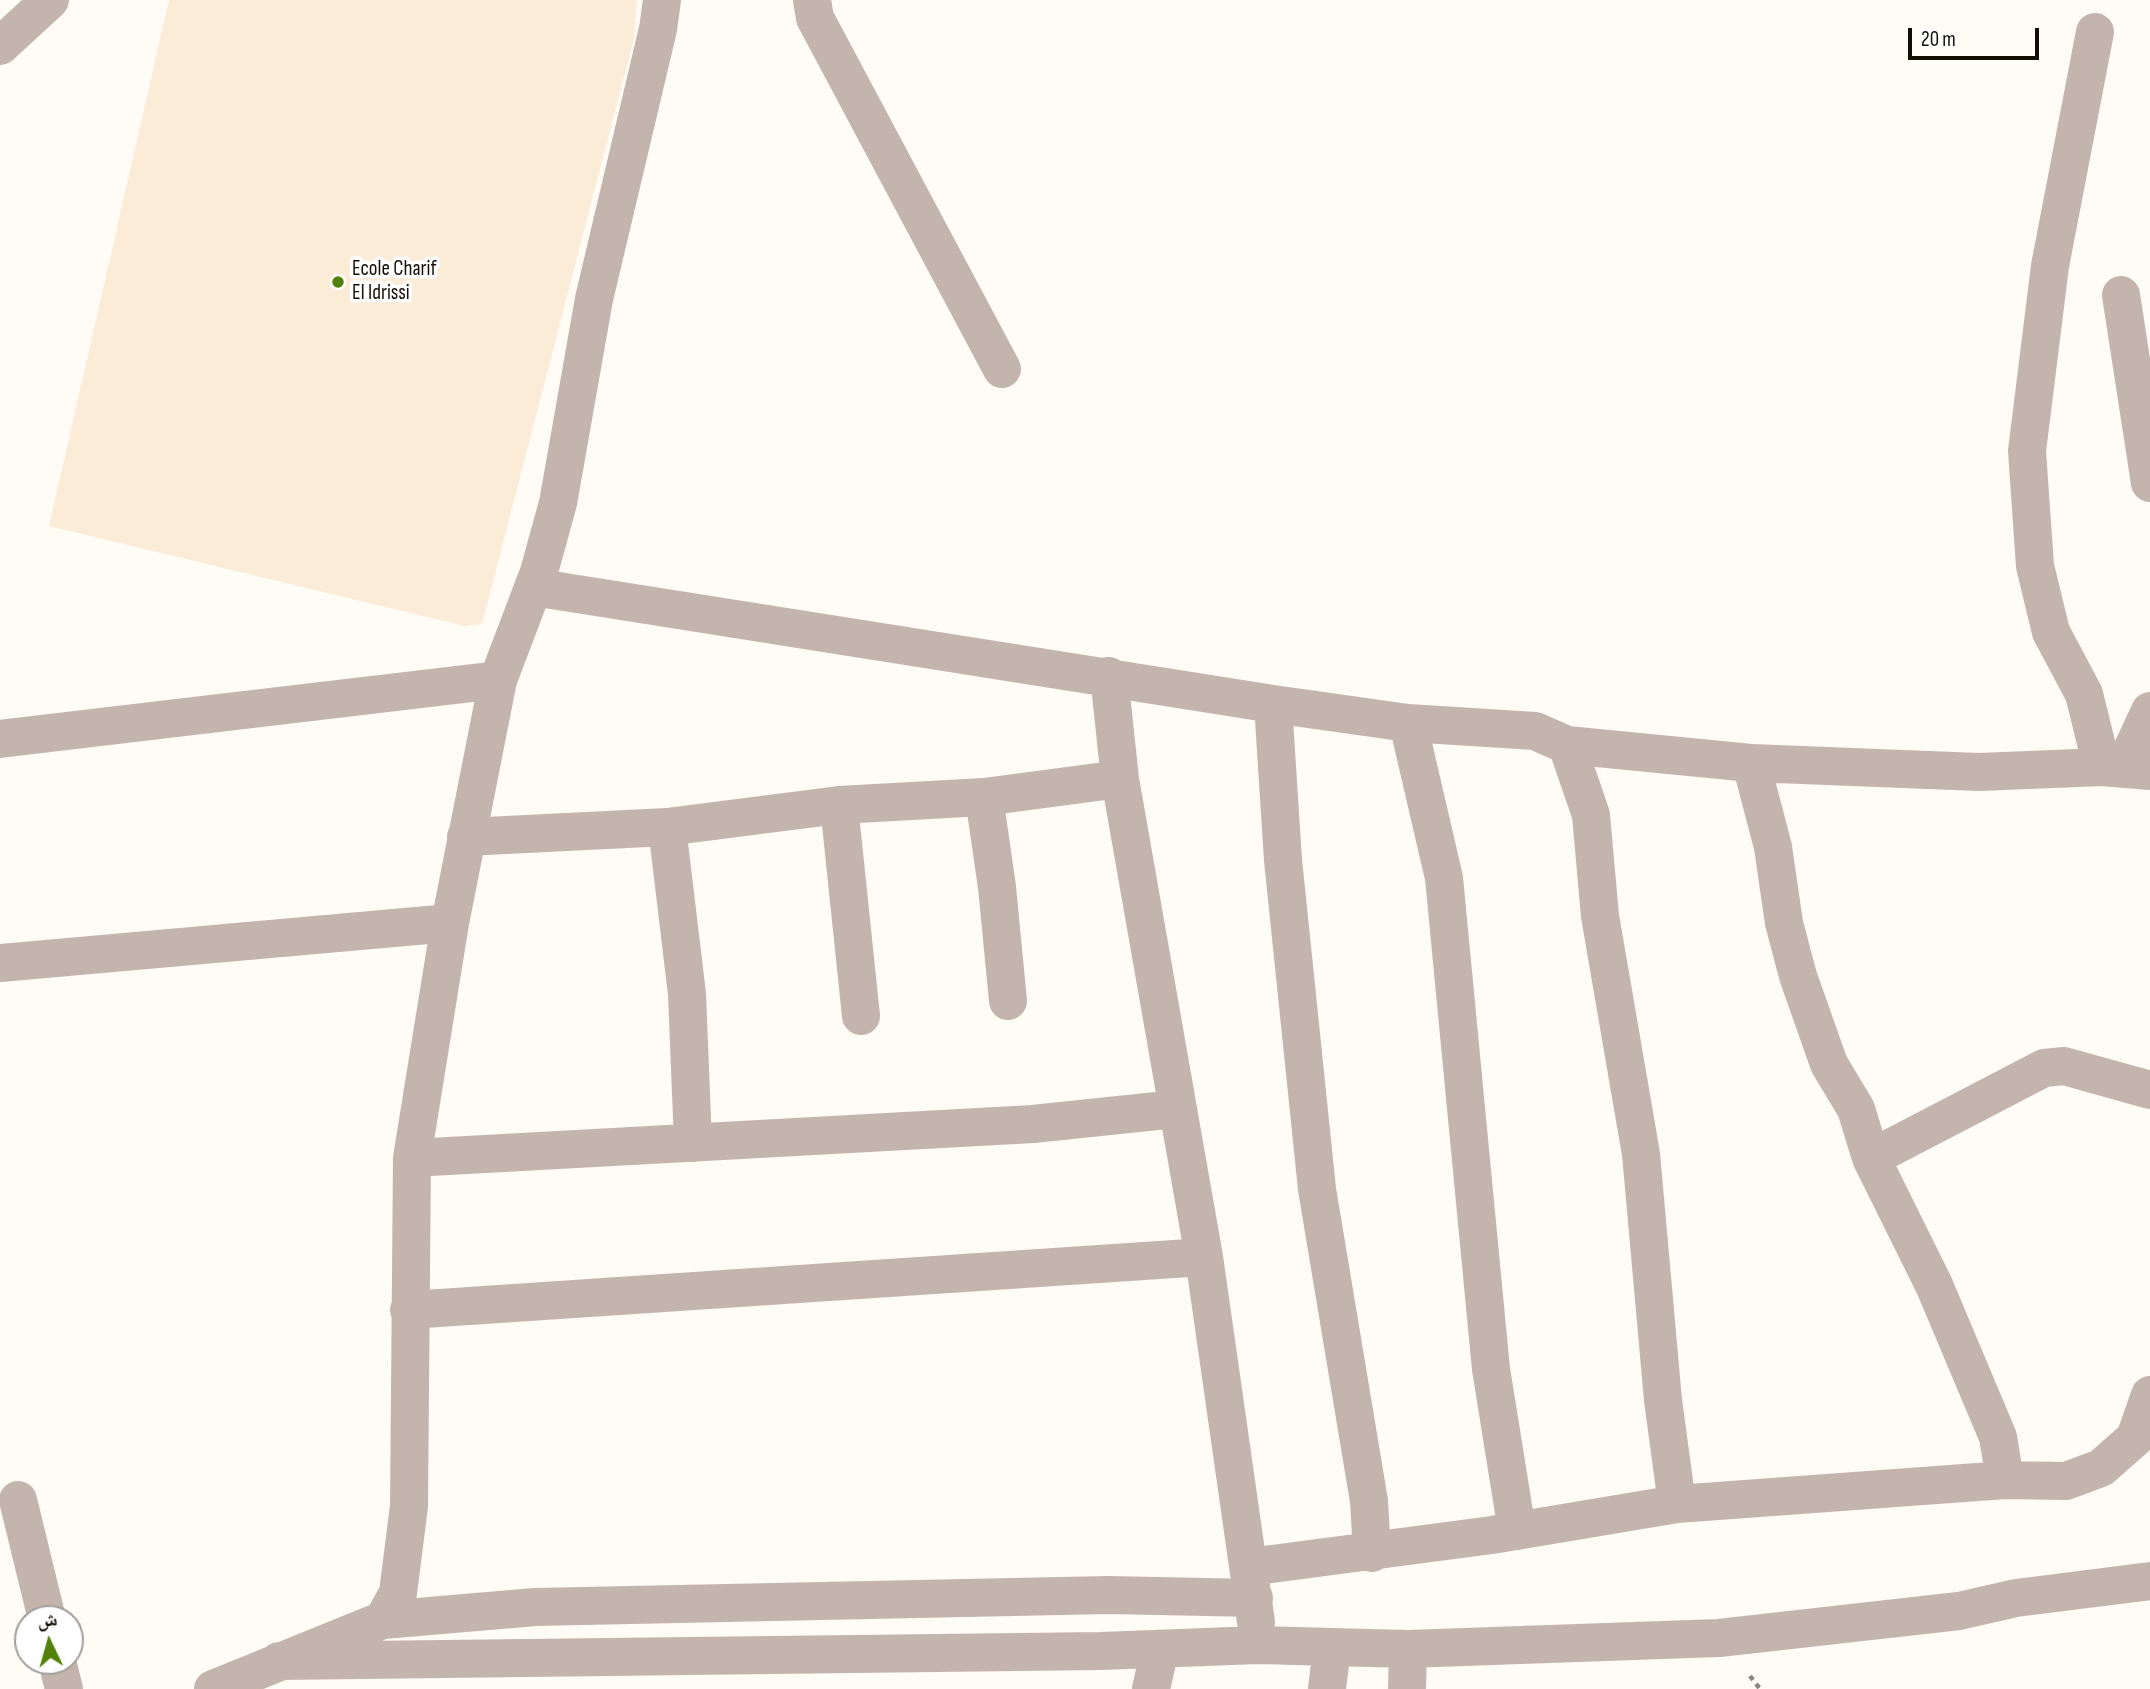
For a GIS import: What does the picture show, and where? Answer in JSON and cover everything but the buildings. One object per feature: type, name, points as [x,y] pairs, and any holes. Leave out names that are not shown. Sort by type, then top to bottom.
[{"type":"street","points":[[0,46],[50,0]]},
{"type":"street","points":[[383,1620],[398,1592],[409,1506],[412,1158],[450,923],[498,680],[533,587],[558,503],[594,299],[658,29],[662,0]]},
{"type":"street","points":[[812,0],[815,18],[863,112],[1002,369]]},
{"type":"street","points":[[2095,32],[2050,266],[2027,451],[2035,566],[2051,632],[2125,768]]},
{"type":"street","points":[[2121,295],[2150,483]]},
{"type":"street","points":[[533,587],[1273,704],[1408,723],[1535,732],[1567,745],[1751,764],[1979,772],[2125,768]]},
{"type":"street","points":[[1109,676],[1120,779],[1204,1257],[1258,1645]]},
{"type":"street","points":[[0,739],[498,680]]},
{"type":"street","points":[[1273,704],[1283,860],[1317,1189],[1369,1501],[1372,1553]]},
{"type":"street","points":[[2125,768],[2150,711]]},
{"type":"street","points":[[1408,723],[1444,878],[1491,1369],[1517,1531]]},
{"type":"street","points":[[1567,745],[1591,815],[1600,916],[1641,1154],[1663,1400],[1677,1504]]},
{"type":"street","points":[[1751,764],[1773,847],[1784,923],[1798,976],[1829,1064],[1856,1109],[1871,1158],[1934,1285],[1998,1437],[2005,1480]]},
{"type":"street","points":[[466,837],[667,827],[839,805],[984,797],[1120,779]]},
{"type":"street","points":[[984,797],[997,887],[1008,1001]]},
{"type":"street","points":[[839,805],[861,1016]]},
{"type":"street","points":[[667,827],[687,994],[693,1143]]},
{"type":"street","points":[[0,963],[450,923]]},
{"type":"street","points":[[1871,1158],[2044,1068],[2064,1066],[2150,1090]]},
{"type":"street","points":[[412,1158],[1033,1124],[1176,1109]]},
{"type":"street","points":[[409,1310],[1204,1257]]},
{"type":"street","points":[[232,1686],[279,1661],[383,1620],[535,1607],[1109,1595],[1251,1583],[1372,1553],[1677,1504],[2005,1480],[2066,1481],[2101,1468],[2135,1438],[2150,1395]]},
{"type":"street","points":[[18,1500],[44,1605]]},
{"type":"street","points":[[279,1661],[1160,1649],[1258,1645],[1408,1649],[1719,1638],[1959,1611],[2016,1598],[2150,1581]]},
{"type":"street","points":[[1327,1689],[1332,1647]]},
{"type":"street","points":[[1151,1689],[1160,1649]]},
{"type":"street","points":[[1407,1689],[1408,1649]]},
{"type":"shaded area","name":"Ecole Charif El Idrissi","points":[[169,0],[637,0],[634,38],[482,624],[465,626],[49,526]]},
{"type":"place","name":"Ecole Charif El Idrissi","points":[[338,282]]}]
